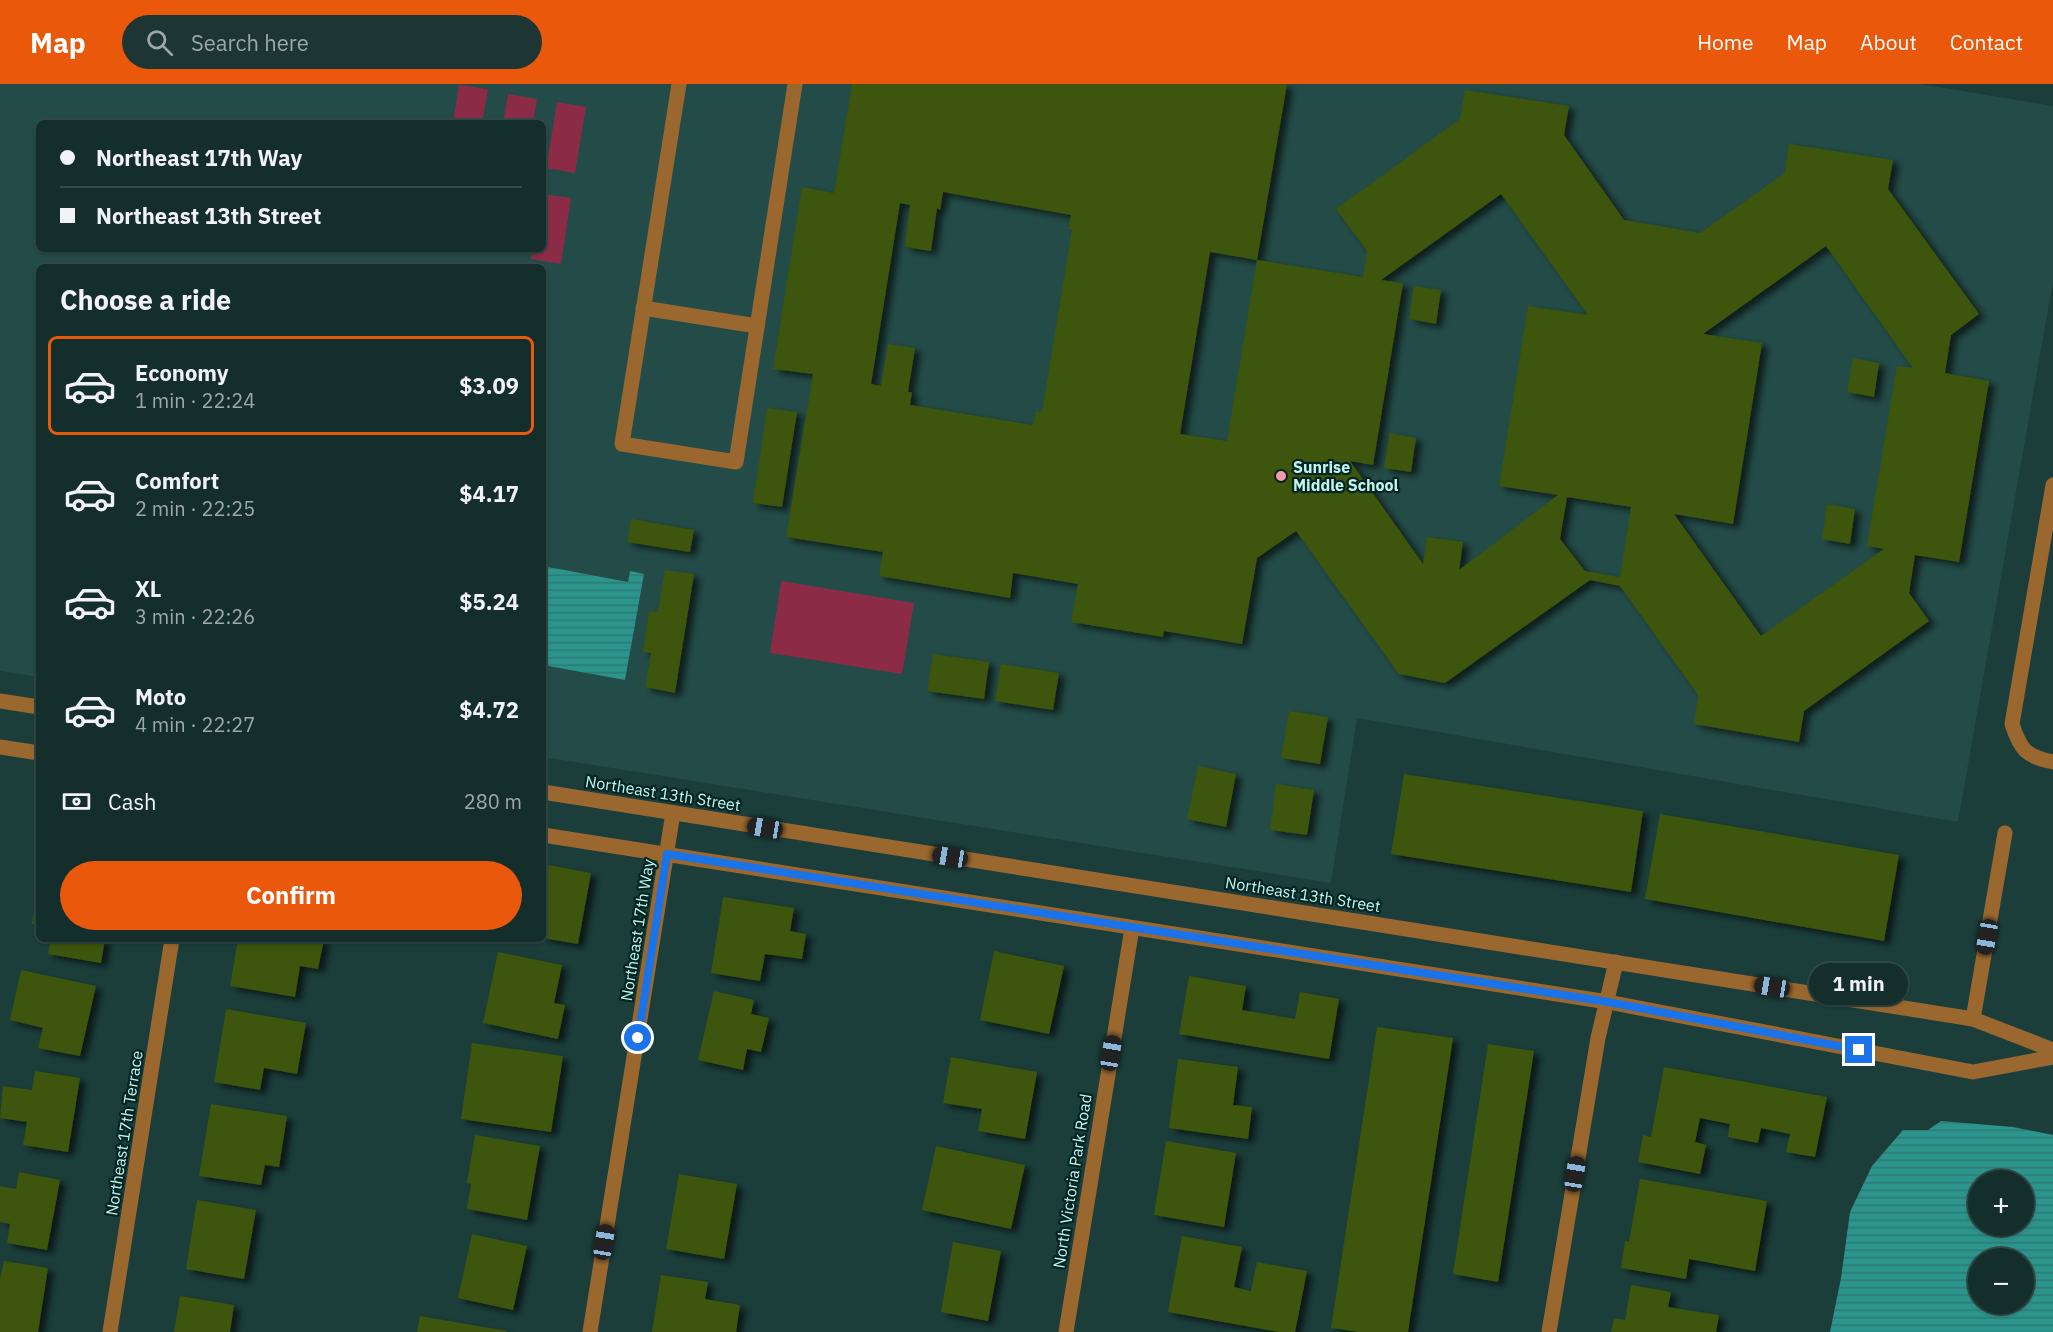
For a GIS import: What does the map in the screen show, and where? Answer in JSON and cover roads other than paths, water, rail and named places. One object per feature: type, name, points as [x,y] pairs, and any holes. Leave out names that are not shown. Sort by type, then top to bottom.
[{"type":"street","points":[[679,84],[622,444],[736,462],[795,84]]},
{"type":"street","points":[[643,308],[757,326]]},
{"type":"street","points":[[2053,484],[2012,724],[2019,744],[2038,759],[2053,762]]},
{"type":"street","points":[[0,701],[36,707]]},
{"type":"street","points":[[0,747],[36,753]]},
{"type":"street","name":"Northeast 13th Street","points":[[546,792],[1973,1019],[2053,1050]]},
{"type":"street","name":"Northeast 17th Way","points":[[590,1332],[673,813]]},
{"type":"street","points":[[1973,1019],[2005,833]]},
{"type":"street","points":[[546,835],[1608,1002],[1973,1072],[2053,1057]]},
{"type":"street","name":"North Victoria Park Road","points":[[1066,1332],[1132,928]]},
{"type":"street","name":"Northeast 17th Terrace","points":[[110,1332],[172,942]]},
{"type":"street","points":[[1550,1332],[1598,1038],[1616,962]]},
{"type":"water","points":[[546,567],[628,582],[630,571],[644,574],[625,680],[546,666]]},
{"type":"water","points":[[1941,1121],[2013,1127],[2053,1135],[2053,1332],[1830,1332],[1841,1278],[1850,1212],[1872,1166],[1903,1130],[1928,1130]]},
{"type":"place","name":"Sunrise Middle School","points":[[1281,476]]}]
